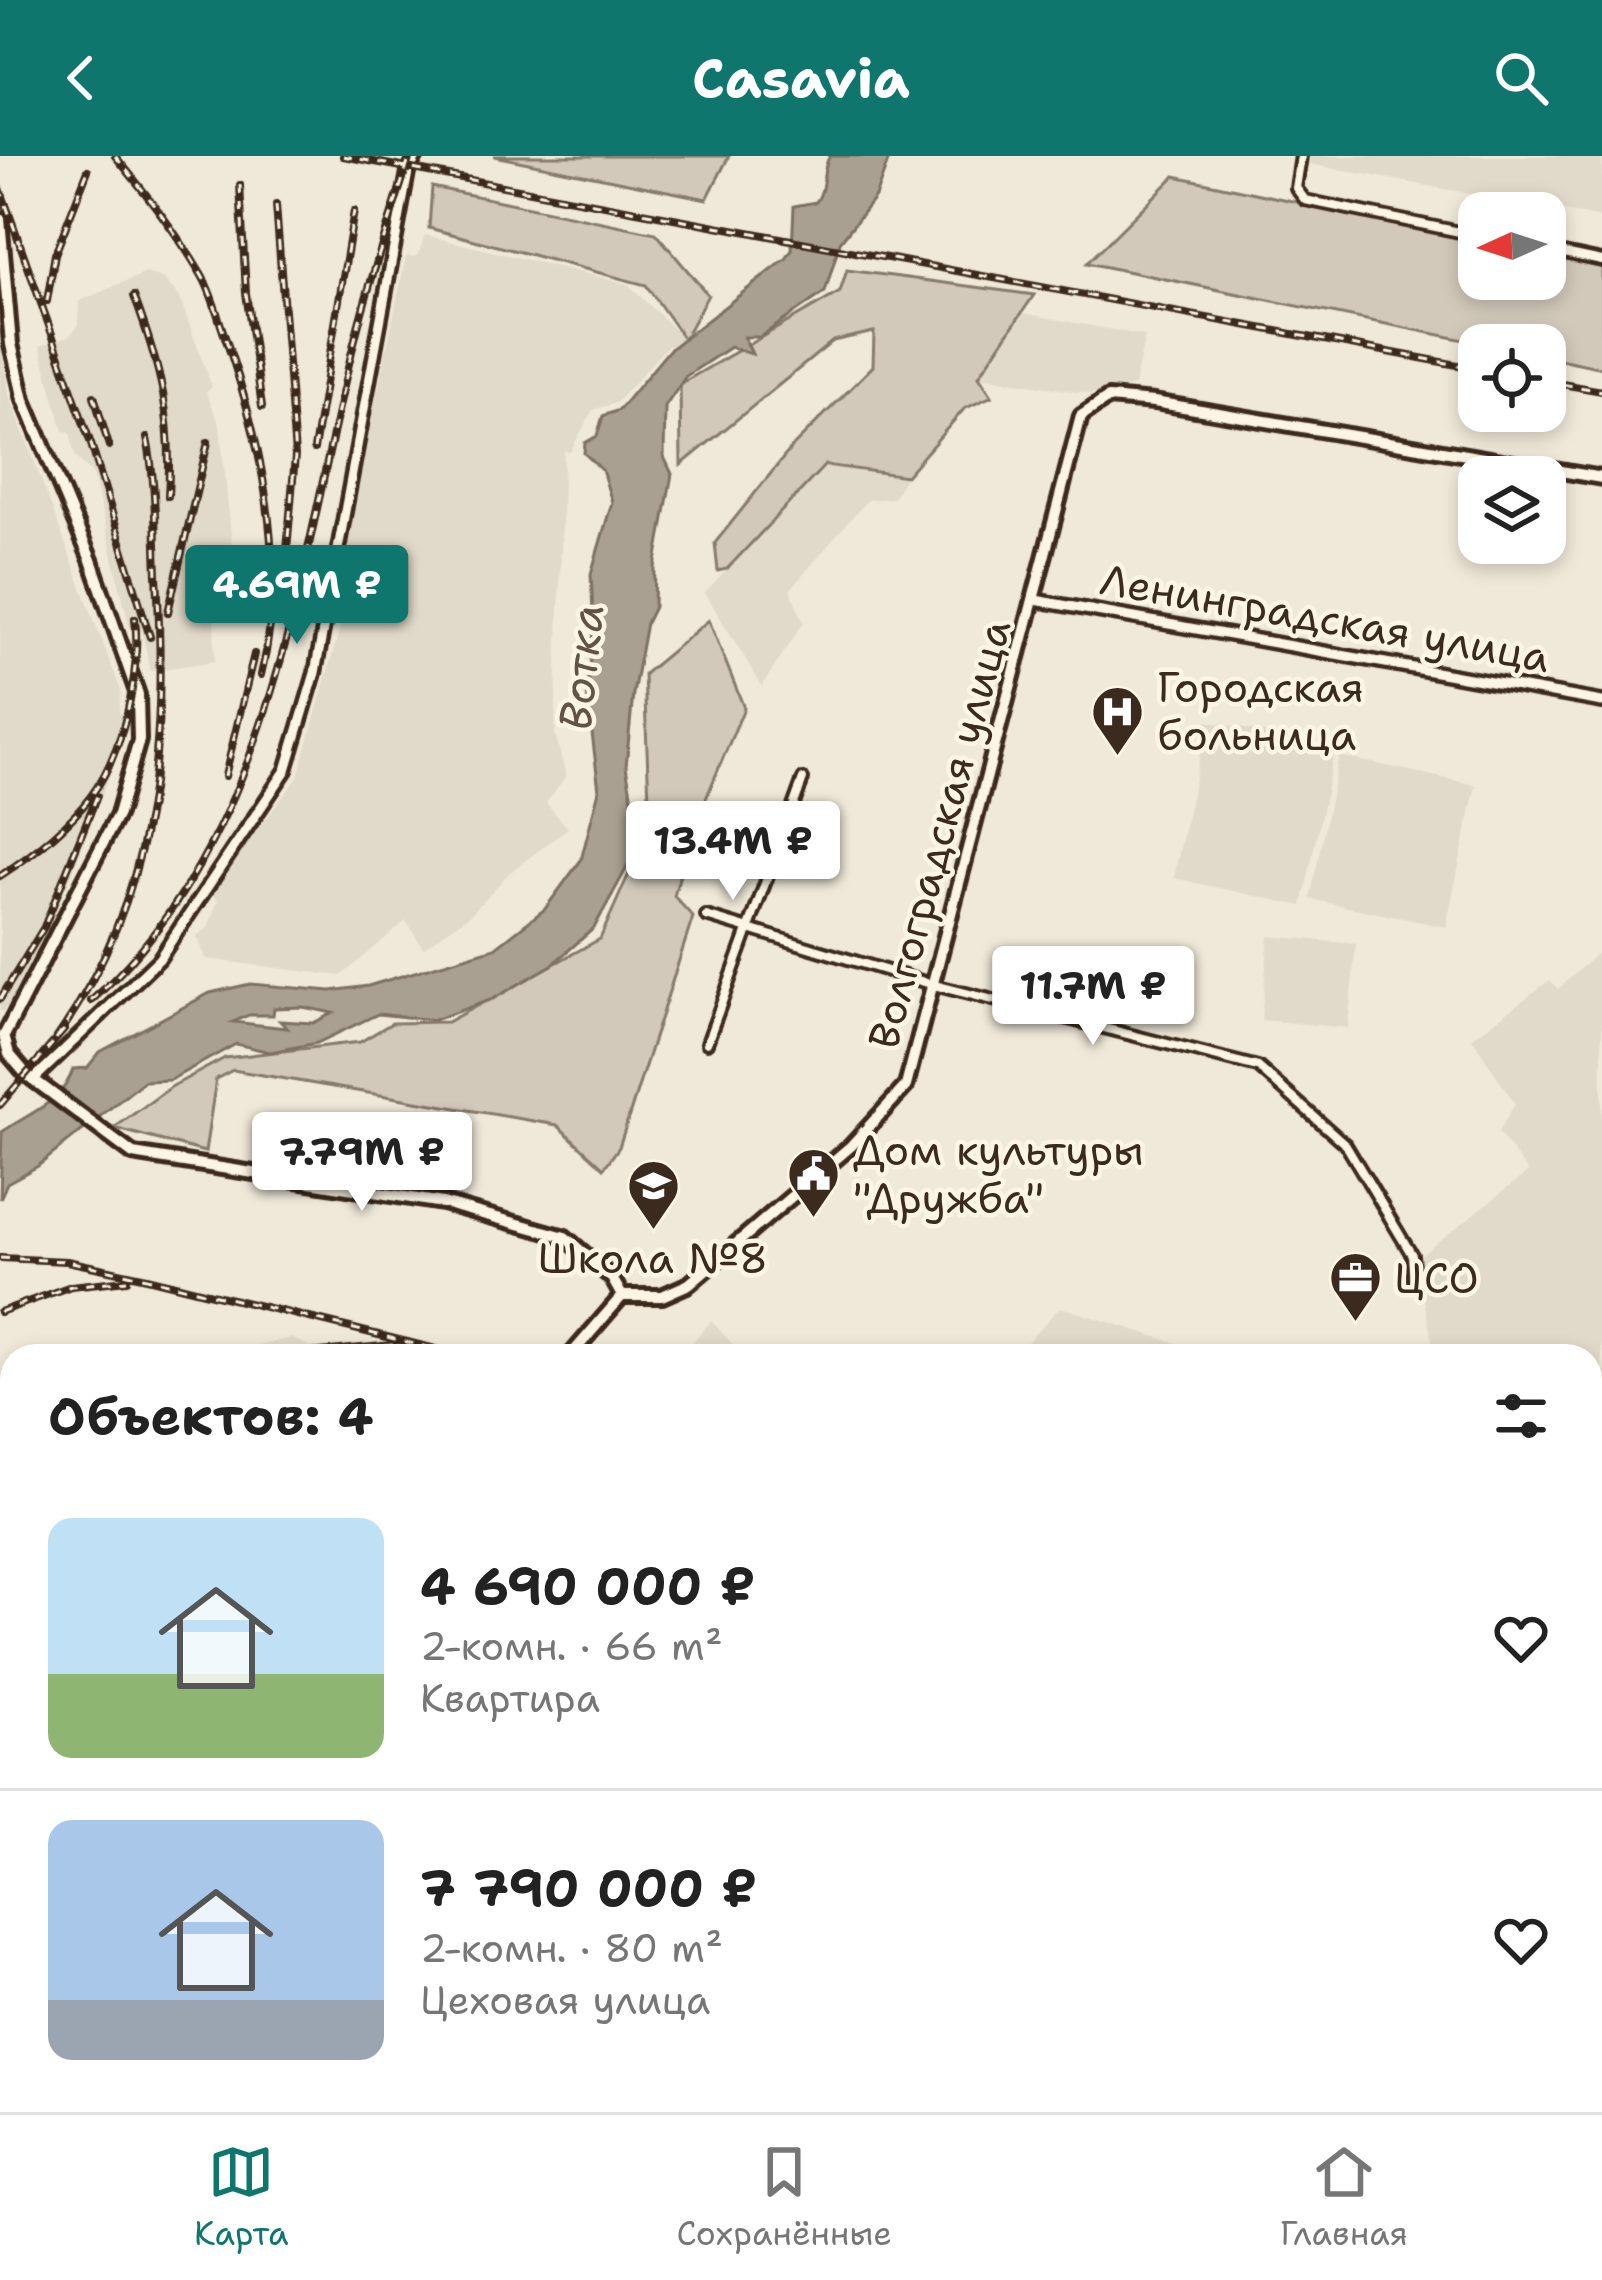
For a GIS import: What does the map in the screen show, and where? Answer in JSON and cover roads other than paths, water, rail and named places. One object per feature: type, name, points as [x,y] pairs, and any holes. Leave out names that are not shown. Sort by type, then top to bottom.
[{"type":"main road","points":[[0,219],[11,344],[24,400],[92,560],[141,713],[133,776],[4,1036],[8,1054],[36,1083],[113,1144],[133,1154],[443,1203],[565,1237],[612,1278],[622,1296],[580,1344]]},
{"type":"main road","name":"Волгоградская улица","points":[[622,1296],[662,1296],[689,1284],[851,1146],[907,1086],[1081,416],[1108,398],[1602,478]]},
{"type":"street","points":[[36,1083],[159,959],[286,770],[315,673],[408,172],[417,156]]},
{"type":"street","points":[[1301,156],[1295,188],[1305,200],[1458,232]]},
{"type":"street","points":[[1566,253],[1602,261]]},
{"type":"street","name":"Ленинградская улица","points":[[1035,600],[1602,702]]},
{"type":"street","points":[[707,1043],[803,779]]},
{"type":"street","points":[[706,916],[934,985],[1258,1067],[1346,1145],[1412,1255],[1414,1281]]},
{"type":"railway","points":[[115,156],[205,281],[249,416],[271,546],[269,633],[261,675]]},
{"type":"railway","points":[[343,156],[1458,365]]},
{"type":"railway","points":[[91,1001],[154,933],[204,857],[242,775],[272,689],[357,331],[410,156]]},
{"type":"railway","points":[[47,301],[55,254],[88,170]]},
{"type":"railway","points":[[240,185],[246,293],[262,407]]},
{"type":"railway","points":[[0,188],[91,444],[150,637]]},
{"type":"railway","points":[[276,205],[295,456],[284,585]]},
{"type":"railway","points":[[314,449],[354,211]]},
{"type":"railway","points":[[134,296],[163,394],[169,442],[168,496]]},
{"type":"railway","points":[[1566,385],[1602,391]]},
{"type":"railway","points":[[94,396],[109,446]]},
{"type":"railway","points":[[56,1039],[90,985],[116,930],[148,817],[156,759],[159,638],[154,489],[147,438]]},
{"type":"railway","points":[[168,612],[208,442]]},
{"type":"railway","points":[[0,876],[61,829],[103,778],[128,711],[135,618]]},
{"type":"railway","points":[[225,776],[254,654]]},
{"type":"railway","points":[[0,999],[44,927],[97,796]]},
{"type":"railway","points":[[0,1105],[64,1030]]},
{"type":"railway","points":[[0,1258],[67,1261],[415,1344]]},
{"type":"railway","points":[[0,1312],[71,1286],[127,1280]]},
{"type":"place","name":"Городская больница","points":[[1118,757]]},
{"type":"place","name":"Дом культуры \"Дружба\"","points":[[814,1220]]},
{"type":"place","name":"Школа №8","points":[[653,1232]]},
{"type":"place","name":"ЦСО","points":[[1355,1324]]},
{"type":"water label","name":"Вотка","points":[[581,667]]}]
